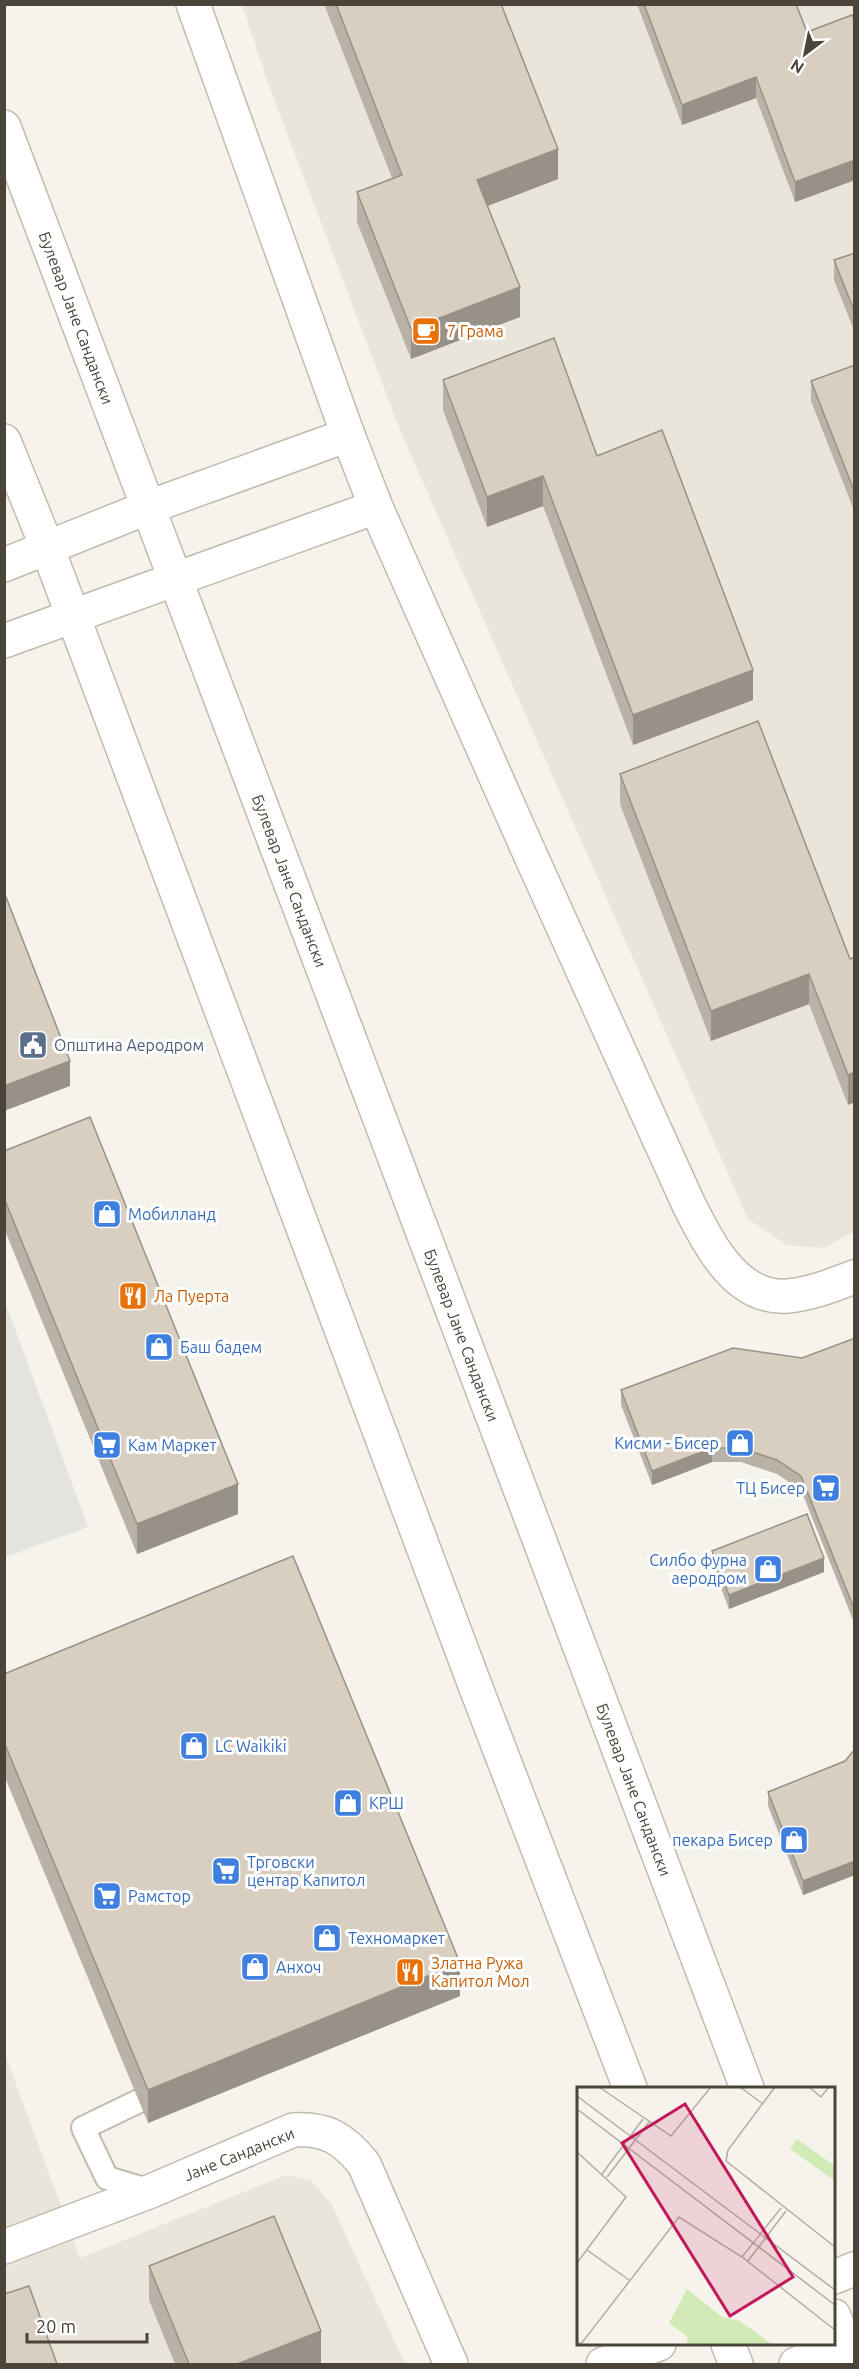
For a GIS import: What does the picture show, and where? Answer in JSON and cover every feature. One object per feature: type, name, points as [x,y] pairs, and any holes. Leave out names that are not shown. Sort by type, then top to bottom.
[{"type":"street","points":[[193,4],[376,507],[538,873],[707,1240],[739,1280],[771,1296],[788,1296],[815,1291],[855,1277]]},
{"type":"street","name":"Булевар Јане Сандански","points":[[4,127],[110,409],[150,507],[747,2087]]},
{"type":"street","points":[[4,565],[150,507],[348,435]]},
{"type":"street","points":[[4,441],[47,547],[476,1688],[630,2087]]},
{"type":"street","points":[[4,641],[376,507]]},
{"type":"street","name":"Јане Сандански","points":[[4,2247],[151,2191],[293,2130],[314,2129],[333,2136],[352,2149],[364,2164],[451,2364]]},
{"type":"street","points":[[835,2277],[855,2269]]},
{"type":"street","points":[[796,2364],[851,2351],[835,2318]]},
{"type":"street","points":[[603,2364],[654,2345]]},
{"type":"street","points":[[729,2345],[736,2364]]},
{"type":"lane","points":[[139,2101],[83,2128],[107,2178],[151,2191]]},
{"type":"shaded area","points":[[242,5],[854,5],[854,1232],[823,1248],[787,1245],[748,1219],[400,430],[269,86]]},
{"type":"shaded area","points":[[4,1299],[88,1527],[5,1557],[4,1557]]},
{"type":"shaded area","points":[[4,2051],[80,2258],[286,2175],[311,2180],[332,2205],[405,2364],[5,2364]]},
{"type":"building","points":[[336,4],[501,4],[558,149],[477,180],[520,287],[411,329],[357,192],[402,175]]},
{"type":"building","points":[[644,4],[796,4],[807,32],[852,15],[855,22],[855,160],[795,182],[756,77],[682,105]]},
{"type":"building","points":[[855,253],[855,313],[834,260]]},
{"type":"building","points":[[554,338],[597,456],[662,430],[753,670],[633,715],[543,476],[487,497],[443,380]]},
{"type":"building","points":[[855,365],[855,493],[811,381]]},
{"type":"building","points":[[758,721],[850,959],[855,957],[855,1072],[848,1075],[809,974],[711,1011],[620,774]]},
{"type":"building","points":[[4,892],[70,1061],[4,1086]]},
{"type":"building","points":[[90,1117],[238,1484],[137,1524],[4,1198],[4,1151]]},
{"type":"building","name":"ТЦ Бисер","points":[[855,1338],[855,1611],[801,1476],[777,1460],[741,1448],[712,1448],[652,1471],[621,1390],[733,1348],[802,1358]]},
{"type":"building","name":"Силбо фурна аеродром","points":[[807,1514],[824,1558],[729,1595],[712,1551]]},
{"type":"building","name":"Трговски центар Капитол","points":[[293,1556],[460,1963],[148,2090],[4,1742],[4,1674]]},
{"type":"building","points":[[855,1749],[855,1861],[803,1881],[768,1792],[845,1761]]},
{"type":"building","points":[[274,2216],[321,2331],[237,2364],[189,2364],[149,2266]]},
{"type":"building","points":[[29,2286],[57,2364],[4,2364],[4,2294]]},
{"type":"place","name":"7 Грама","points":[[426,331]]},
{"type":"place","name":"Општина Аеродром","points":[[33,1045]]},
{"type":"place","name":"Мобилланд","points":[[107,1214]]},
{"type":"place","name":"Ла Пуерта","points":[[133,1296]]},
{"type":"place","name":"Баш бадем","points":[[159,1347]]},
{"type":"place","name":"Кисми - Бисер","points":[[740,1443]]},
{"type":"place","name":"Кам Маркет","points":[[107,1445]]},
{"type":"place","name":"ТЦ Бисер","points":[[826,1488]]},
{"type":"place","name":"Силбо фурна аеродром","points":[[768,1569]]},
{"type":"place","name":"LC Waikiki","points":[[194,1746]]},
{"type":"place","name":"КРШ","points":[[348,1803]]},
{"type":"place","name":"пекара Бисер","points":[[794,1840]]},
{"type":"place","name":"Трговски центар Капитол","points":[[226,1871]]},
{"type":"place","name":"Рамстор","points":[[107,1896]]},
{"type":"place","name":"Техномаркет","points":[[327,1938]]},
{"type":"place","name":"Анхоч","points":[[255,1967]]},
{"type":"place","name":"Златна Ружа Капитол Мол","points":[[410,1972]]}]
